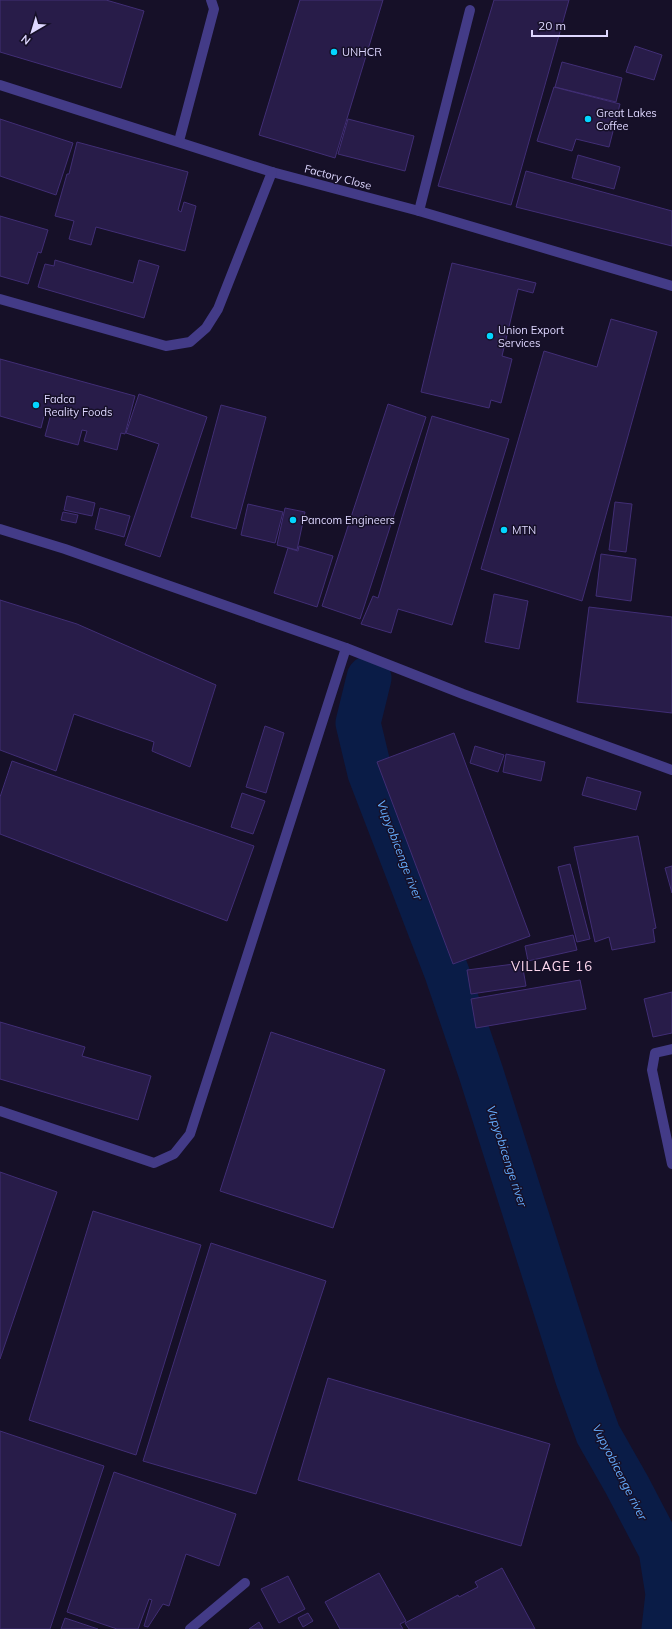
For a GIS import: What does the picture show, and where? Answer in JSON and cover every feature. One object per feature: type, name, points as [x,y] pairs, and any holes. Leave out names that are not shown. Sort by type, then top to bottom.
[{"type":"street","points":[[180,141],[214,9],[211,0]]},
{"type":"street","points":[[419,211],[470,10]]},
{"type":"street","name":"Factory Close","points":[[0,85],[180,141],[272,172],[419,211],[672,286]]},
{"type":"street","points":[[0,299],[166,346],[190,342],[206,328],[218,309],[272,172]]},
{"type":"street","points":[[0,529],[65,549],[346,648],[463,694],[672,770]]},
{"type":"street","points":[[0,1111],[154,1163],[174,1154],[190,1134],[346,648]]},
{"type":"street","points":[[672,1049],[655,1053],[652,1070],[672,1164]]},
{"type":"street","points":[[190,1629],[246,1584]]},
{"type":"building","points":[[0,0],[106,0],[144,11],[121,88],[0,52]]},
{"type":"building","points":[[300,0],[383,0],[335,158],[259,135]]},
{"type":"building","points":[[494,0],[569,0],[511,205],[438,186]]},
{"type":"building","points":[[635,46],[662,55],[654,80],[626,72]]},
{"type":"building","points":[[562,62],[622,78],[616,102],[555,87]]},
{"type":"building","points":[[554,87],[620,104],[609,147],[576,139],[572,151],[537,141]]},
{"type":"building","points":[[0,119],[73,143],[56,195],[0,176]]},
{"type":"building","points":[[348,119],[414,136],[405,171],[338,154]]},
{"type":"building","points":[[77,142],[188,172],[178,210],[181,212],[184,202],[196,206],[185,251],[96,227],[91,245],[69,239],[74,221],[55,216],[67,174],[69,174]]},
{"type":"building","points":[[578,155],[620,167],[614,189],[572,178]]},
{"type":"building","points":[[526,171],[672,211],[672,246],[516,207]]},
{"type":"building","points":[[0,216],[48,230],[41,253],[38,252],[28,284],[0,276]]},
{"type":"building","points":[[55,260],[133,283],[139,260],[159,266],[144,318],[38,287],[45,264],[54,266]]},
{"type":"building","points":[[452,263],[536,283],[533,293],[518,289],[502,356],[512,359],[501,403],[491,400],[489,408],[421,392]]},
{"type":"building","points":[[611,319],[657,332],[582,601],[481,569],[544,351],[597,367]]},
{"type":"building","points":[[0,359],[135,396],[125,434],[121,433],[117,450],[84,441],[87,431],[82,430],[78,445],[45,436],[52,410],[46,408],[41,428],[0,416]]},
{"type":"building","points":[[139,394],[207,417],[160,557],[125,545],[159,444],[126,433]]},
{"type":"building","points":[[388,404],[426,417],[360,619],[322,606]]},
{"type":"building","points":[[221,405],[266,417],[236,529],[191,517]]},
{"type":"building","points":[[432,416],[509,439],[452,625],[398,609],[391,633],[361,624],[373,596],[378,598]]},
{"type":"building","points":[[67,496],[95,503],[92,516],[64,510]]},
{"type":"building","points":[[615,502],[632,504],[626,552],[609,550]]},
{"type":"building","points":[[248,504],[283,512],[275,543],[241,535]]},
{"type":"building","points":[[100,508],[130,516],[124,537],[95,529]]},
{"type":"building","points":[[285,508],[305,512],[297,550],[277,545]]},
{"type":"building","points":[[63,512],[78,515],[76,523],[61,520]]},
{"type":"building","points":[[299,546],[333,556],[317,607],[274,593],[288,548],[298,551]]},
{"type":"building","points":[[601,554],[636,559],[631,601],[596,596]]},
{"type":"building","points":[[494,594],[528,601],[519,649],[485,642]]},
{"type":"building","points":[[0,600],[77,624],[216,685],[190,767],[152,751],[154,742],[74,714],[56,771],[0,750]]},
{"type":"building","points":[[589,607],[672,617],[672,713],[577,702]]},
{"type":"building","points":[[265,726],[284,733],[266,793],[246,787]]},
{"type":"building","points":[[454,733],[530,936],[453,964],[377,762]]},
{"type":"building","points":[[475,746],[504,755],[498,772],[470,763]]},
{"type":"building","points":[[506,754],[545,762],[541,781],[503,772]]},
{"type":"building","points":[[12,761],[254,846],[227,921],[0,834],[0,797]]},
{"type":"building","points":[[587,777],[641,792],[636,810],[582,795]]},
{"type":"building","points":[[242,793],[265,801],[253,834],[231,827]]},
{"type":"building","points":[[638,836],[656,928],[653,929],[655,942],[612,950],[609,937],[595,942],[574,847]]},
{"type":"building","points":[[570,864],[590,939],[577,942],[558,867]]},
{"type":"building","points":[[672,866],[672,893],[665,868]]},
{"type":"building","points":[[573,935],[577,950],[528,961],[525,946]]},
{"type":"building","points":[[522,963],[526,986],[471,994],[467,970]]},
{"type":"building","points":[[580,980],[586,1009],[476,1028],[471,999]]},
{"type":"building","points":[[672,992],[672,1033],[653,1037],[644,999]]},
{"type":"building","points":[[0,1022],[85,1047],[82,1056],[151,1076],[138,1120],[0,1079]]},
{"type":"building","points":[[271,1032],[385,1070],[333,1228],[220,1191]]},
{"type":"building","points":[[0,1172],[57,1192],[0,1359]]},
{"type":"building","points":[[93,1211],[201,1245],[136,1455],[29,1420]]},
{"type":"building","points":[[211,1243],[326,1281],[256,1494],[143,1461]]},
{"type":"building","points":[[328,1378],[550,1444],[521,1546],[298,1480]]},
{"type":"building","points":[[0,1431],[104,1466],[50,1629],[0,1629]]},
{"type":"building","points":[[114,1472],[236,1514],[219,1566],[186,1554],[169,1606],[163,1604],[148,1627],[144,1626],[152,1600],[149,1599],[138,1629],[117,1629],[67,1612]]},
{"type":"building","points":[[502,1568],[535,1629],[409,1629],[405,1623],[458,1595],[459,1597],[478,1587],[475,1582]]},
{"type":"building","points":[[379,1573],[406,1621],[400,1624],[403,1629],[340,1629],[325,1602]]},
{"type":"building","points":[[288,1576],[305,1609],[279,1623],[261,1589]]},
{"type":"building","points":[[308,1613],[313,1621],[303,1627],[298,1618]]},
{"type":"building","points":[[65,1618],[98,1629],[61,1629]]},
{"type":"building","points":[[259,1622],[263,1629],[249,1629]]},
{"type":"waterway","name":"Vupyobicenge river","points":[[369,678],[358,723],[370,773],[447,973],[481,1073],[577,1376],[598,1434],[661,1550],[668,1594],[664,1629]]},
{"type":"place","name":"UNHCR","points":[[334,52]]},
{"type":"place","name":"Great Lakes Coffee","points":[[588,119]]},
{"type":"place","name":"Union Export Services","points":[[490,336]]},
{"type":"place","name":"Fadca Reality Foods","points":[[36,405]]},
{"type":"place","name":"Pancom Engineers","points":[[293,520]]},
{"type":"place","name":"MTN","points":[[504,530]]},
{"type":"district","name":"VILLAGE 16","points":[[552,966]]}]
